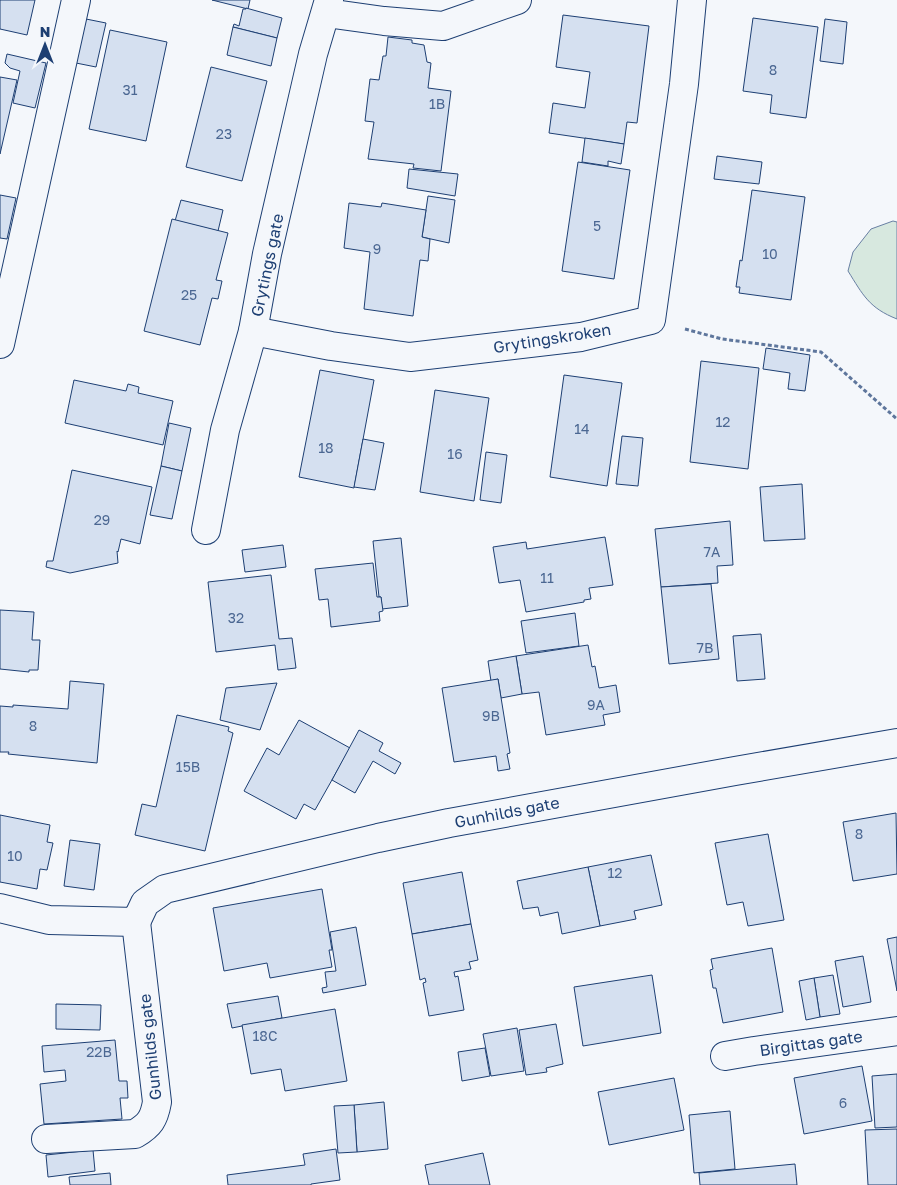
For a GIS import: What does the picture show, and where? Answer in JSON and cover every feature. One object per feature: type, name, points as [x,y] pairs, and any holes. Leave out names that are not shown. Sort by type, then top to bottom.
[{"type":"street","points":[[0,344],[76,0]]},
{"type":"street","points":[[327,6],[384,21],[443,26],[517,0]]},
{"type":"street","points":[[651,320],[684,84],[692,0]]},
{"type":"street","name":"Grytings gate","points":[[206,530],[225,430],[253,331],[267,254],[313,54],[327,6]]},
{"type":"street","name":"Grytingskroken","points":[[253,331],[331,346],[410,357],[580,337],[651,320]]},
{"type":"street","name":"Gunhilds gate","points":[[46,1139],[135,1134],[146,1127],[154,1115],[158,1102],[136,922],[145,903],[165,890],[368,840],[449,823],[897,743]]},
{"type":"street","points":[[0,908],[49,920],[136,922]]},
{"type":"street","name":"Birgittas gate","points":[[726,1056],[754,1050],[897,1031]]},
{"type":"path","points":[[651,320],[722,339],[821,352],[897,419]]},
{"type":"shaded area","points":[[893,221],[897,222],[897,319],[887,315],[873,305],[863,294],[848,271],[853,252],[871,229]]},
{"type":"building","points":[[0,0],[35,0],[27,35],[0,29]]},
{"type":"building","points":[[212,0],[250,0],[248,9]]},
{"type":"building","points":[[246,8],[282,18],[277,38],[233,27],[234,24],[239,26],[243,9]]},
{"type":"building","points":[[563,15],[649,26],[637,123],[627,122],[624,144],[549,133],[553,103],[585,108],[590,72],[556,67]]},
{"type":"building","points":[[753,18],[818,27],[806,118],[770,113],[772,95],[743,91]]},
{"type":"building","points":[[86,19],[106,23],[96,67],[76,63]]},
{"type":"building","points":[[825,19],[847,22],[843,64],[820,61]]},
{"type":"building","points":[[233,27],[277,38],[271,66],[227,55]]},
{"type":"building","points":[[110,30],[167,42],[146,141],[89,129]]},
{"type":"building","points":[[388,37],[412,40],[412,43],[424,45],[427,62],[431,63],[428,88],[451,91],[441,171],[413,168],[414,164],[368,159],[374,122],[365,121],[370,79],[379,80],[383,56],[386,56]]},
{"type":"building","points":[[7,54],[46,63],[35,108],[13,103],[20,71],[10,68],[5,63]]},
{"type":"building","points":[[211,67],[267,81],[242,181],[186,167]]},
{"type":"building","points":[[0,77],[17,80],[0,154]]},
{"type":"building","points":[[585,138],[624,144],[621,164],[608,161],[608,166],[582,162]]},
{"type":"building","points":[[717,156],[762,162],[759,184],[714,179]]},
{"type":"building","points":[[578,162],[630,170],[614,279],[562,271]]},
{"type":"building","points":[[409,169],[458,174],[455,196],[407,188]]},
{"type":"building","points":[[752,190],[805,197],[791,300],[739,293],[740,287],[736,287],[740,260],[742,261]]},
{"type":"building","points":[[0,195],[16,198],[7,239],[0,238]]},
{"type":"building","points":[[428,196],[455,200],[449,243],[422,237]]},
{"type":"building","points":[[181,200],[223,210],[218,231],[175,221]]},
{"type":"building","points":[[349,203],[381,207],[382,203],[426,210],[422,237],[430,239],[428,261],[420,260],[413,316],[364,309],[370,252],[344,248]]},
{"type":"building","points":[[172,219],[228,233],[216,280],[222,281],[218,299],[212,298],[200,345],[144,331]]},
{"type":"building","points":[[766,348],[810,355],[805,391],[788,389],[790,373],[763,369]]},
{"type":"building","points":[[701,361],[759,368],[748,469],[690,462]]},
{"type":"building","points":[[320,370],[374,380],[354,488],[299,477]]},
{"type":"building","points":[[564,375],[622,383],[607,486],[550,477]]},
{"type":"building","points":[[74,380],[126,391],[128,384],[139,387],[138,393],[173,401],[163,445],[65,423]]},
{"type":"building","points":[[435,390],[489,398],[474,501],[420,492]]},
{"type":"building","points":[[169,423],[191,428],[182,471],[161,466]]},
{"type":"building","points":[[622,436],[643,438],[638,486],[616,484]]},
{"type":"building","points":[[363,439],[384,443],[375,490],[354,487]]},
{"type":"building","points":[[486,452],[507,455],[501,503],[480,500]]},
{"type":"building","points":[[161,466],[182,471],[172,519],[150,515]]},
{"type":"building","points":[[72,470],[152,487],[140,544],[121,539],[117,551],[118,563],[70,573],[46,567],[47,561],[53,561]]},
{"type":"building","points":[[802,484],[805,539],[764,541],[760,487]]},
{"type":"building","points":[[730,521],[733,565],[717,566],[718,583],[661,587],[655,529]]},
{"type":"building","points":[[605,537],[613,585],[589,588],[591,599],[584,600],[584,602],[526,612],[520,580],[499,583],[493,547],[526,542],[527,549]]},
{"type":"building","points":[[401,538],[408,606],[382,609],[373,541]]},
{"type":"building","points":[[283,545],[286,567],[245,572],[242,550]]},
{"type":"building","points":[[373,563],[377,597],[381,597],[383,611],[379,612],[380,621],[331,627],[328,599],[319,600],[315,569]]},
{"type":"building","points":[[271,575],[279,639],[292,638],[296,668],[278,670],[275,645],[216,652],[208,582]]},
{"type":"building","points":[[711,584],[719,659],[669,664],[661,587]]},
{"type":"building","points":[[0,610],[34,612],[32,640],[40,640],[38,670],[29,670],[29,672],[0,669]]},
{"type":"building","points":[[575,613],[579,646],[526,653],[521,621]]},
{"type":"building","points":[[761,634],[765,679],[737,681],[733,636]]},
{"type":"building","points":[[588,645],[592,667],[595,666],[599,688],[616,685],[620,712],[603,715],[605,725],[546,735],[539,692],[522,694],[516,656]]},
{"type":"building","points":[[516,656],[522,694],[501,698],[498,679],[491,681],[488,661]]},
{"type":"building","points":[[498,679],[510,753],[507,754],[510,769],[498,771],[496,756],[454,762],[442,688]]},
{"type":"building","points":[[70,681],[104,684],[97,763],[0,752],[0,706],[13,707],[13,705],[68,709]]},
{"type":"building","points":[[277,683],[260,730],[220,720],[226,688]]},
{"type":"building","points":[[177,715],[229,727],[228,731],[233,733],[205,851],[135,835],[142,804],[156,807]]},
{"type":"building","points":[[299,720],[350,748],[315,810],[304,804],[296,819],[244,791],[267,748],[279,755]]},
{"type":"building","points":[[359,730],[383,743],[379,751],[401,763],[395,774],[373,761],[355,793],[332,780]]},
{"type":"building","points":[[896,813],[897,874],[853,881],[843,822]]},
{"type":"building","points":[[0,815],[50,825],[47,842],[53,843],[47,870],[40,869],[37,889],[0,882]]},
{"type":"building","points":[[768,834],[784,920],[748,926],[743,902],[727,905],[715,843]]},
{"type":"building","points":[[70,840],[100,844],[94,890],[64,886]]},
{"type":"building","points":[[651,855],[662,905],[634,911],[636,919],[600,926],[588,867]]},
{"type":"building","points":[[588,867],[600,926],[562,934],[558,912],[540,916],[538,907],[523,909],[517,881]]},
{"type":"building","points":[[462,872],[471,924],[412,934],[403,883]]},
{"type":"building","points":[[322,889],[332,950],[329,950],[332,967],[270,978],[267,963],[224,971],[213,908]]},
{"type":"building","points":[[471,924],[478,960],[469,962],[471,969],[454,972],[455,977],[458,976],[464,1010],[429,1016],[423,983],[426,982],[425,978],[420,980],[412,934]]},
{"type":"building","points":[[356,927],[366,985],[323,993],[322,988],[327,987],[325,972],[336,971],[330,932]]},
{"type":"building","points":[[897,937],[897,991],[887,939]]},
{"type":"building","points":[[772,948],[783,1012],[723,1023],[716,988],[713,988],[710,970],[713,969],[711,959]]},
{"type":"building","points":[[863,956],[871,1002],[843,1007],[835,961]]},
{"type":"building","points":[[652,975],[661,1033],[583,1046],[574,987]]},
{"type":"building","points":[[833,975],[840,1014],[820,1017],[814,978]]},
{"type":"building","points":[[814,978],[820,1017],[806,1020],[799,981]]},
{"type":"building","points":[[278,996],[282,1018],[232,1028],[227,1004]]},
{"type":"building","points":[[56,1004],[101,1005],[100,1030],[56,1029]]},
{"type":"building","points":[[335,1009],[347,1081],[285,1091],[281,1069],[251,1074],[242,1025]]},
{"type":"building","points":[[556,1024],[563,1064],[546,1068],[547,1072],[526,1075],[519,1030]]},
{"type":"building","points":[[517,1028],[524,1071],[491,1076],[483,1034]]},
{"type":"building","points":[[115,1040],[119,1081],[127,1081],[128,1098],[120,1098],[122,1119],[44,1124],[40,1084],[66,1081],[65,1070],[44,1072],[42,1046]]},
{"type":"building","points":[[485,1048],[490,1076],[462,1081],[458,1052]]},
{"type":"building","points":[[862,1066],[872,1121],[804,1134],[794,1078]]},
{"type":"building","points":[[897,1074],[897,1127],[875,1128],[872,1076]]},
{"type":"building","points":[[674,1078],[684,1130],[609,1145],[598,1092]]},
{"type":"building","points":[[384,1102],[388,1149],[357,1152],[354,1105]]},
{"type":"building","points":[[354,1105],[357,1152],[338,1153],[334,1106]]},
{"type":"building","points":[[730,1111],[735,1169],[694,1173],[689,1115]]},
{"type":"building","points":[[897,1129],[897,1185],[868,1185],[865,1130]]},
{"type":"building","points":[[336,1149],[340,1180],[311,1185],[228,1185],[227,1175],[305,1165],[303,1154]]},
{"type":"building","points":[[93,1150],[95,1171],[48,1177],[46,1155]]},
{"type":"building","points":[[483,1153],[490,1185],[429,1185],[425,1165]]},
{"type":"building","points":[[795,1164],[797,1185],[700,1185],[699,1173]]},
{"type":"building","points":[[110,1173],[111,1185],[70,1185],[69,1177]]}]
